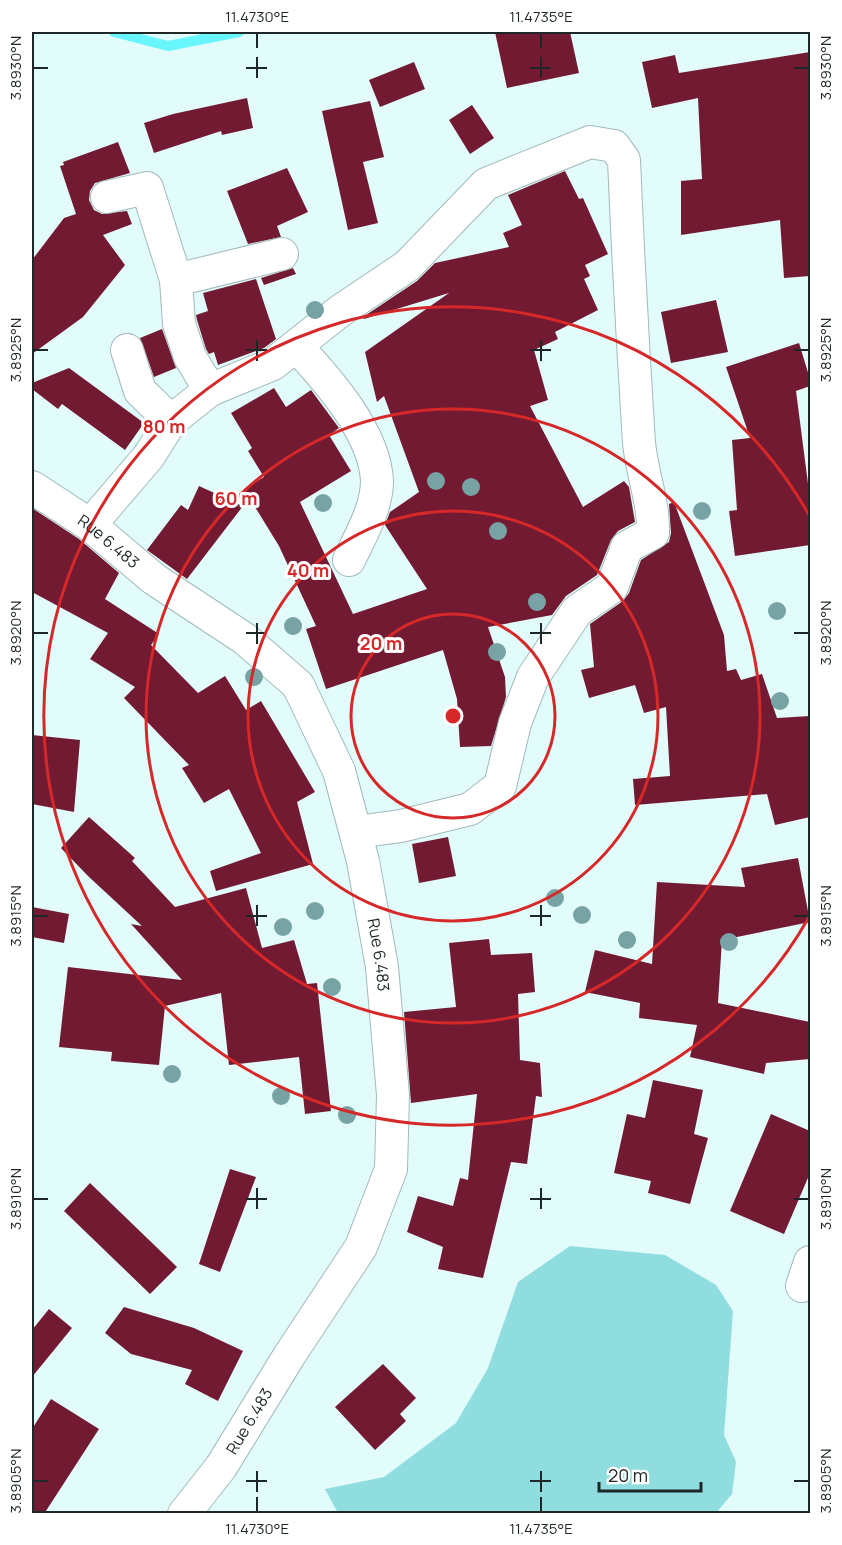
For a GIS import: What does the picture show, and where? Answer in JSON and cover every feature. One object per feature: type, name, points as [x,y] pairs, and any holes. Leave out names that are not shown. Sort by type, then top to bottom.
[{"type":"street","points":[[90,525],[149,456],[171,421],[210,390],[273,364],[340,311],[407,266],[486,184],[590,142],[614,146],[624,160],[630,313],[640,452],[654,512],[653,533],[627,547],[612,587],[577,611],[533,677],[515,723],[501,786],[470,809],[401,826],[356,832]]},
{"type":"street","points":[[108,197],[147,188],[176,280],[179,324],[190,357],[210,390]]},
{"type":"street","points":[[176,280],[282,254]]},
{"type":"street","points":[[297,346],[346,405],[368,447],[377,479],[373,504],[349,560]]},
{"type":"street","points":[[127,350],[140,391],[171,421]]},
{"type":"street","name":"Rue 6.483","points":[[32,487],[90,525],[154,579],[245,639],[298,685],[339,771],[356,832],[372,905],[389,1033],[393,1095],[391,1169],[361,1247],[289,1356],[221,1467],[184,1514]]},
{"type":"shaded area","points":[[570,1246],[665,1255],[716,1285],[733,1311],[724,1435],[736,1462],[732,1494],[716,1513],[338,1513],[325,1489],[384,1477],[456,1423],[488,1368],[518,1282]]},
{"type":"building","points":[[495,32],[570,32],[579,73],[507,88]]},
{"type":"building","points":[[810,52],[810,276],[784,278],[780,220],[681,235],[681,181],[702,179],[698,98],[652,108],[642,62],[675,55],[679,73]]},
{"type":"building","points":[[414,62],[425,89],[380,107],[369,80]]},
{"type":"building","points":[[247,98],[253,128],[222,135],[221,131],[154,153],[144,123],[173,114]]},
{"type":"building","points":[[370,101],[384,157],[363,162],[378,223],[348,230],[322,111]]},
{"type":"building","points":[[472,105],[494,138],[470,154],[449,120]]},
{"type":"building","points":[[118,142],[130,173],[95,183],[90,191],[89,200],[94,210],[102,214],[127,211],[132,224],[103,235],[125,265],[83,317],[32,354],[32,260],[64,218],[76,214],[60,166],[64,165],[63,162]]},
{"type":"building","points":[[287,168],[308,212],[277,226],[281,237],[248,244],[227,191]]},
{"type":"building","points":[[565,171],[579,199],[583,198],[608,254],[585,265],[590,276],[584,279],[598,310],[555,332],[558,339],[534,350],[548,400],[530,406],[583,507],[624,481],[629,487],[635,522],[618,531],[611,540],[597,575],[566,596],[552,615],[488,627],[505,677],[506,697],[491,746],[460,747],[457,699],[443,650],[326,689],[306,629],[316,626],[279,546],[244,489],[264,477],[248,451],[252,448],[231,413],[274,388],[286,407],[311,390],[339,428],[329,435],[351,471],[300,502],[353,614],[427,589],[385,525],[390,512],[419,492],[384,396],[377,402],[365,352],[449,293],[364,319],[363,317],[417,281],[435,263],[509,247],[503,233],[522,225],[508,195]]},
{"type":"building","points":[[293,268],[296,274],[264,285],[261,278]]},
{"type":"building","points":[[256,279],[276,339],[264,348],[218,365],[214,352],[209,354],[206,349],[197,320],[196,315],[208,311],[203,293]]},
{"type":"building","points":[[716,300],[728,352],[671,363],[661,312]]},
{"type":"building","points":[[162,329],[176,368],[154,377],[140,338]]},
{"type":"building","points":[[799,343],[810,379],[810,386],[796,391],[810,499],[810,545],[735,556],[729,511],[737,510],[732,440],[750,438],[726,367]]},
{"type":"building","points":[[69,368],[144,423],[125,450],[62,404],[58,409],[32,389],[32,383]]},
{"type":"building","points":[[199,486],[243,506],[187,579],[147,550],[181,505],[188,510]]},
{"type":"building","points":[[674,502],[724,635],[727,671],[736,669],[741,680],[762,674],[777,718],[810,716],[810,817],[775,825],[767,794],[635,805],[633,779],[670,776],[666,707],[644,713],[635,685],[589,698],[581,670],[594,667],[590,624],[623,601],[629,593],[641,560],[669,542],[671,533],[669,504]]},
{"type":"building","points":[[32,508],[79,539],[119,573],[105,599],[159,634],[151,645],[198,693],[225,676],[246,710],[261,701],[315,792],[297,802],[313,864],[216,891],[210,871],[261,853],[229,789],[204,803],[182,768],[189,765],[124,698],[135,687],[90,659],[108,633],[32,592]]},
{"type":"building","points":[[32,735],[80,740],[74,812],[32,804]]},
{"type":"building","points":[[89,817],[135,858],[132,861],[175,907],[246,888],[262,948],[294,940],[307,984],[317,983],[331,1111],[305,1114],[299,1057],[229,1065],[221,993],[165,1006],[159,1065],[111,1061],[112,1052],[59,1047],[68,967],[182,980],[131,924],[142,926],[61,848]]},
{"type":"building","points":[[448,837],[456,876],[419,883],[412,844]]},
{"type":"building","points":[[798,858],[810,922],[722,940],[718,1003],[810,1022],[810,1059],[766,1063],[764,1074],[690,1057],[697,1025],[639,1018],[640,1003],[585,992],[595,950],[652,964],[657,882],[745,887],[741,868]]},
{"type":"building","points":[[32,907],[69,914],[64,943],[32,937]]},
{"type":"building","points":[[489,939],[491,955],[532,953],[535,992],[518,994],[520,1060],[540,1063],[542,1097],[536,1096],[527,1164],[511,1162],[483,1278],[438,1269],[443,1247],[407,1232],[418,1196],[453,1206],[460,1178],[468,1180],[477,1094],[411,1103],[404,1012],[456,1007],[449,943]]},
{"type":"building","points":[[653,1080],[703,1090],[694,1134],[708,1138],[690,1204],[648,1193],[651,1181],[614,1173],[627,1114],[645,1118]]},
{"type":"building","points":[[771,1114],[810,1131],[810,1173],[784,1234],[730,1211]]},
{"type":"building","points":[[230,1169],[256,1177],[220,1272],[199,1264]]},
{"type":"building","points":[[90,1183],[177,1267],[150,1294],[64,1211]]},
{"type":"building","points":[[124,1307],[194,1328],[243,1351],[218,1401],[185,1384],[192,1370],[131,1354],[105,1333]]},
{"type":"building","points":[[49,1309],[72,1328],[32,1377],[32,1330]]},
{"type":"building","points":[[383,1364],[416,1398],[400,1414],[406,1421],[375,1450],[335,1407]]},
{"type":"building","points":[[51,1399],[99,1429],[44,1514],[32,1514],[32,1429]]},
{"type":"waterway","points":[[114,32],[168,46],[239,32]]}]
